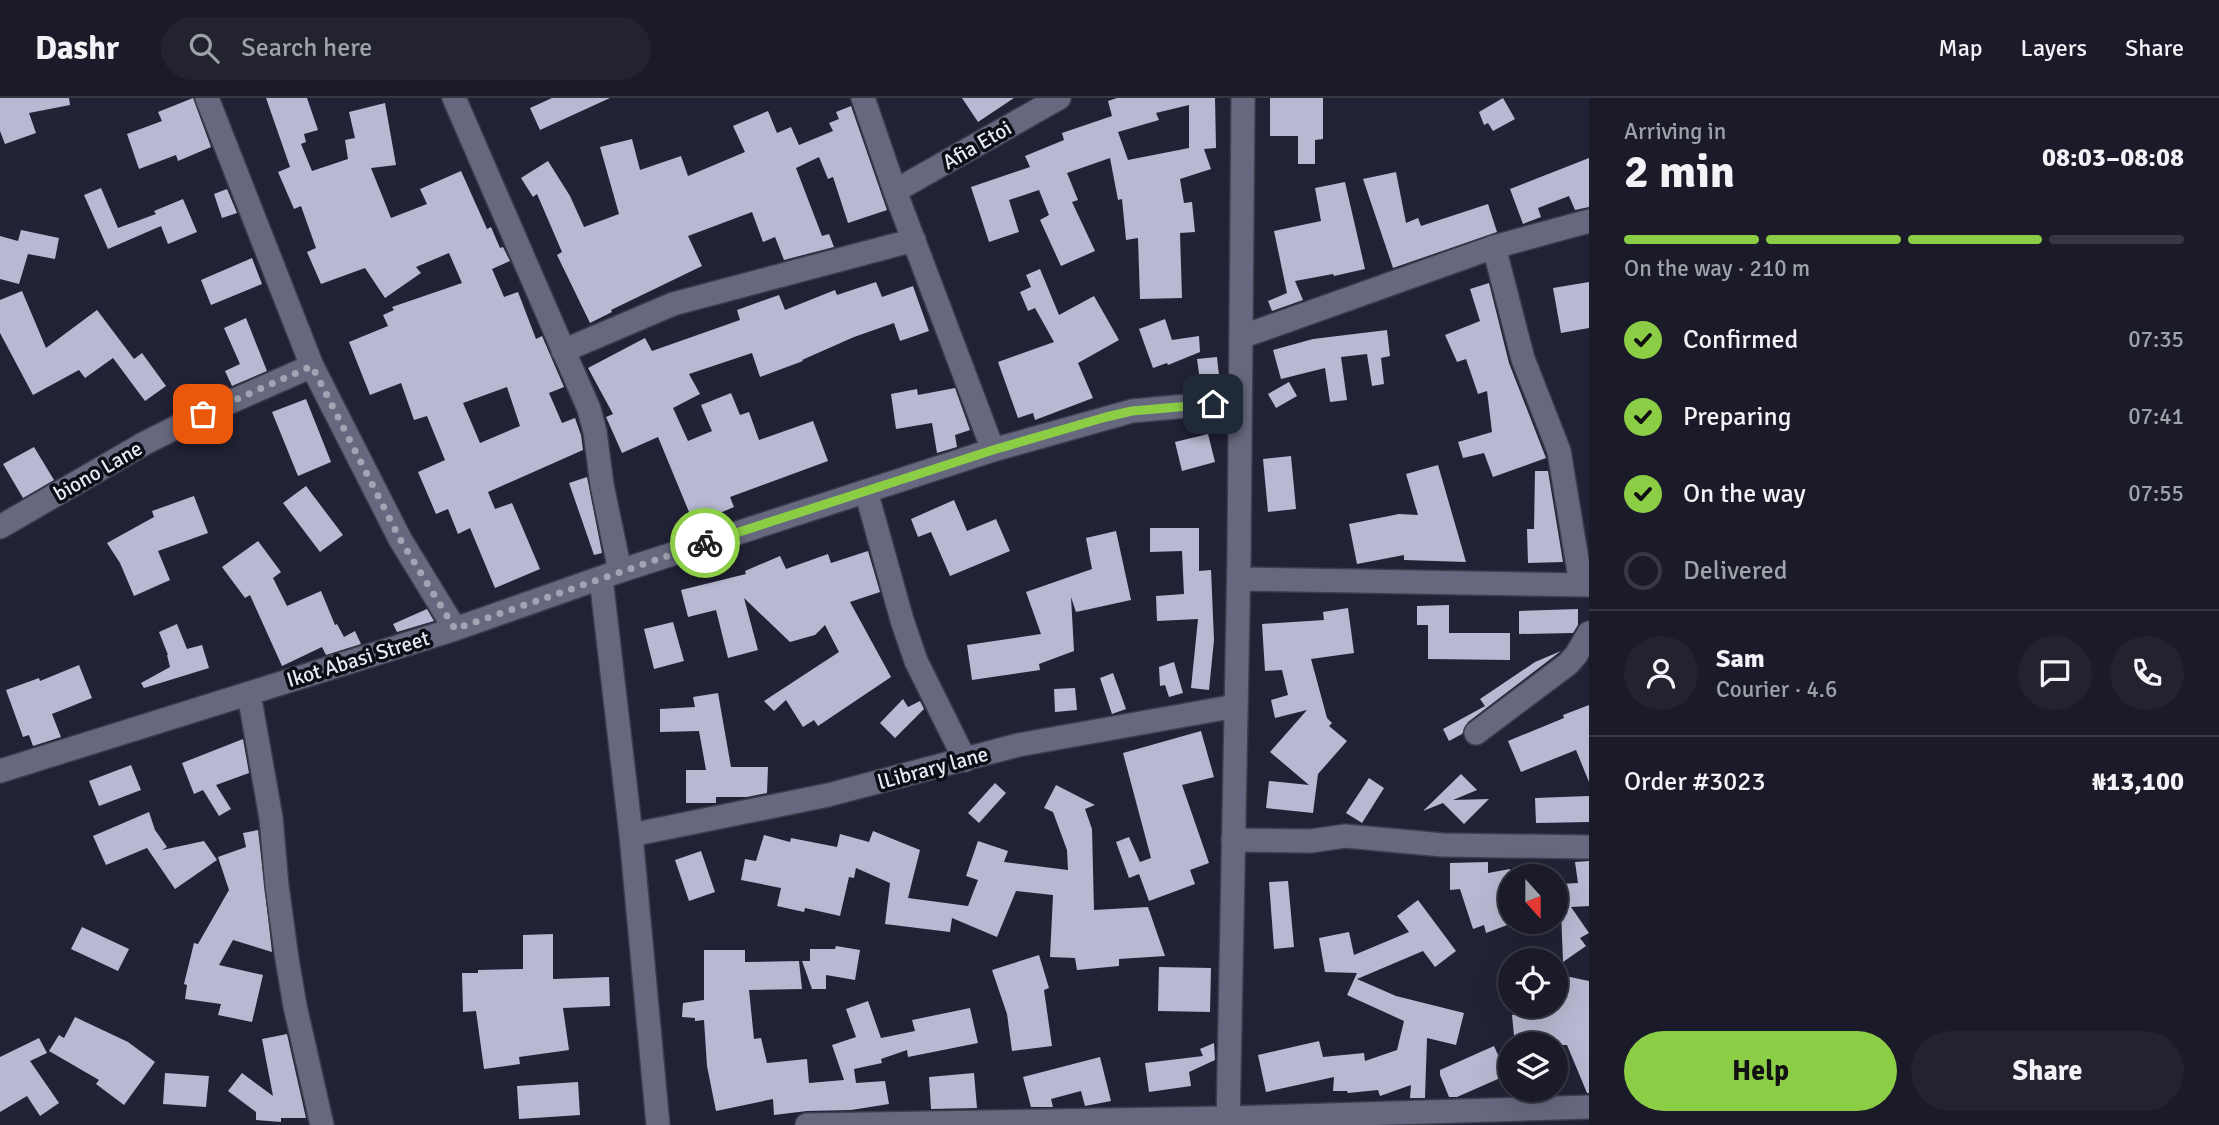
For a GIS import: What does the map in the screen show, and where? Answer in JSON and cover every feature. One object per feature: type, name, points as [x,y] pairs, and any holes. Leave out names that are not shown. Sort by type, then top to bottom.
[{"type":"street","points":[[207,98],[312,366],[400,539],[455,629]]},
{"type":"street","points":[[454,98],[589,409],[595,432],[603,485],[658,1125]]},
{"type":"street","points":[[863,98],[895,191],[993,450]]},
{"type":"street","name":"Afia Etoi","points":[[895,191],[1059,98]]},
{"type":"street","points":[[1228,1122],[1239,579],[1243,98]]},
{"type":"street","points":[[1241,337],[1494,247],[1589,221]]},
{"type":"street","points":[[563,351],[673,304],[914,240]]},
{"type":"street","points":[[1239,579],[1585,585],[1559,451],[1523,359],[1494,247]]},
{"type":"street","name":"biono Lane","points":[[0,527],[156,437],[312,366]]},
{"type":"street","name":"Ikot Abasi Street","points":[[0,771],[455,629],[610,574],[993,450],[1132,411],[1240,401]]},
{"type":"street","points":[[866,491],[916,661],[965,760]]},
{"type":"street","points":[[1476,733],[1568,664],[1589,632]]},
{"type":"street","points":[[249,694],[271,818],[276,886],[287,960],[322,1125]]},
{"type":"street","name":"lLibrary lane","points":[[631,835],[828,795],[1018,746],[1236,706]]},
{"type":"street","points":[[1233,840],[1311,841],[1345,836],[1443,845],[1589,847]]},
{"type":"street","points":[[807,1125],[1495,1117],[1589,1107]]},
{"type":"building","points":[[0,98],[69,98],[70,105],[29,113],[36,133],[5,144],[0,131]]},
{"type":"building","points":[[193,98],[211,147],[178,161],[176,155],[139,169],[127,134],[162,121],[158,112]]},
{"type":"building","points":[[266,98],[307,98],[318,130],[304,134],[306,142],[301,144],[312,171],[348,159],[345,140],[355,138],[349,112],[385,103],[396,165],[371,168],[391,218],[427,204],[420,189],[461,171],[487,229],[491,227],[500,248],[503,247],[510,261],[492,269],[504,297],[518,292],[536,339],[542,336],[564,387],[549,393],[562,423],[575,418],[581,435],[583,450],[488,492],[495,509],[512,503],[540,569],[495,588],[470,528],[458,534],[448,509],[436,514],[418,472],[445,460],[427,416],[414,420],[401,383],[370,395],[349,342],[388,326],[383,315],[394,310],[392,307],[462,283],[449,253],[416,267],[421,273],[385,298],[365,268],[321,284],[307,252],[316,248],[301,206],[294,209],[278,172],[290,167]],"holes":[[[507,387],[520,426],[480,443],[463,403]]]},
{"type":"building","points":[[552,98],[610,98],[540,130],[530,108]]},
{"type":"building","points":[[962,98],[1014,98],[978,122]]},
{"type":"building","points":[[1117,98],[1215,98],[1216,148],[1204,149],[1211,169],[1180,179],[1184,203],[1192,202],[1195,232],[1180,233],[1182,298],[1140,299],[1138,238],[1126,240],[1122,199],[1118,200],[1110,158],[1067,173],[1078,200],[1072,202],[1095,251],[1061,266],[1040,220],[1049,215],[1039,190],[1009,200],[1019,232],[989,242],[971,187],[1030,167],[1025,156],[1064,140],[1062,133],[1112,116],[1108,101]],"holes":[[[1189,105],[1189,148],[1128,160],[1118,132],[1159,120],[1156,113]]]},
{"type":"building","points":[[1270,98],[1323,98],[1323,139],[1315,140],[1315,164],[1298,164],[1298,136],[1270,136]]},
{"type":"building","points":[[1503,98],[1515,119],[1493,131],[1488,123],[1484,125],[1479,112]]},
{"type":"building","points":[[851,106],[887,210],[848,223],[833,177],[828,179],[819,157],[796,168],[822,236],[829,234],[834,247],[784,260],[775,237],[763,242],[752,212],[688,236],[702,266],[590,323],[557,255],[562,252],[537,194],[533,197],[521,178],[548,161],[570,196],[584,227],[619,214],[600,147],[632,139],[640,170],[681,156],[688,176],[745,152],[733,126],[768,111],[777,133],[791,127],[799,145],[833,131],[829,123],[839,119],[836,112]]},
{"type":"building","points":[[1589,158],[1589,207],[1575,210],[1569,196],[1538,208],[1541,217],[1523,224],[1510,189]]},
{"type":"building","points":[[1396,172],[1406,223],[1418,218],[1421,226],[1488,204],[1497,232],[1393,268],[1363,179]]},
{"type":"building","points":[[1345,182],[1365,269],[1295,281],[1303,300],[1272,311],[1268,301],[1287,293],[1274,231],[1321,221],[1315,188]]},
{"type":"building","points":[[101,188],[118,228],[156,214],[154,211],[183,199],[197,232],[168,244],[161,226],[108,249],[84,195]]},
{"type":"building","points":[[227,189],[237,213],[222,218],[214,194]]},
{"type":"building","points":[[21,230],[59,238],[55,259],[28,254],[19,284],[0,279],[0,236],[18,241]]},
{"type":"building","points":[[252,258],[262,284],[211,305],[201,280]]},
{"type":"building","points":[[1040,269],[1059,315],[1094,296],[1119,340],[1078,363],[1093,398],[1035,420],[1033,413],[1018,418],[998,362],[1054,342],[1035,308],[1028,311],[1020,292],[1031,287],[1026,275]]},
{"type":"building","points":[[876,282],[882,297],[913,286],[929,331],[900,341],[894,323],[760,377],[752,353],[689,374],[700,394],[673,408],[688,441],[712,431],[701,405],[731,393],[740,415],[749,412],[759,440],[813,421],[828,461],[730,497],[734,507],[694,524],[658,437],[622,453],[606,417],[613,414],[588,368],[645,338],[652,351],[740,320],[737,310],[779,295],[785,310],[835,290],[837,295]]},
{"type":"building","points":[[1589,282],[1589,328],[1561,333],[1553,288]]},
{"type":"building","points":[[1489,283],[1509,363],[1546,458],[1493,477],[1484,453],[1463,458],[1458,442],[1492,432],[1487,391],[1478,394],[1466,359],[1457,362],[1445,335],[1480,321],[1470,289]]},
{"type":"building","points":[[22,291],[46,348],[97,310],[134,359],[142,353],[166,386],[145,401],[113,358],[85,378],[79,370],[33,395],[0,333],[0,300]]},
{"type":"building","points":[[246,318],[267,371],[232,386],[225,371],[240,364],[224,328]]},
{"type":"building","points":[[1165,319],[1172,340],[1199,336],[1200,352],[1153,368],[1139,329]]},
{"type":"building","points":[[1387,330],[1390,356],[1381,358],[1384,384],[1372,386],[1367,354],[1341,357],[1347,400],[1330,402],[1325,368],[1281,379],[1273,350],[1313,339]]},
{"type":"building","points":[[1217,357],[1220,385],[1201,388],[1197,359]]},
{"type":"building","points":[[1289,382],[1297,396],[1276,408],[1268,394]]},
{"type":"building","points":[[955,388],[970,430],[955,435],[957,447],[937,453],[932,423],[896,429],[891,394],[917,389],[918,395]]},
{"type":"building","points":[[306,399],[331,462],[298,476],[272,412]]},
{"type":"building","points":[[1208,434],[1215,462],[1182,471],[1175,442]]},
{"type":"building","points":[[34,447],[54,480],[23,498],[3,464]]},
{"type":"building","points":[[1291,456],[1296,509],[1268,512],[1263,459]]},
{"type":"building","points":[[1438,465],[1466,562],[1404,560],[1404,555],[1357,564],[1349,524],[1399,514],[1418,515],[1406,474]]},
{"type":"building","points":[[1535,471],[1548,471],[1563,562],[1528,563],[1527,529],[1534,529]]},
{"type":"building","points":[[587,477],[602,553],[594,555],[569,483]]},
{"type":"building","points":[[306,486],[343,535],[320,552],[283,503]]},
{"type":"building","points":[[194,496],[208,533],[158,551],[170,580],[134,596],[120,563],[107,543],[154,517],[152,511]]},
{"type":"building","points":[[954,500],[967,531],[996,519],[1010,551],[950,576],[931,532],[918,537],[911,519]]},
{"type":"building","points":[[1150,528],[1199,528],[1199,571],[1211,570],[1214,640],[1209,690],[1191,688],[1198,619],[1157,621],[1156,596],[1184,594],[1182,551],[1150,552]]},
{"type":"building","points":[[1116,531],[1131,600],[1076,612],[1071,597],[1074,651],[1039,664],[1040,670],[972,680],[967,645],[1041,634],[1026,592],[1092,569],[1086,538]]},
{"type":"building","points":[[258,541],[281,572],[273,578],[287,606],[321,591],[335,625],[337,624],[344,637],[355,631],[361,644],[326,655],[322,647],[282,666],[250,595],[245,598],[222,567]]},
{"type":"building","points":[[868,551],[880,592],[850,602],[891,677],[818,726],[814,720],[803,727],[786,700],[774,711],[764,701],[839,652],[825,625],[815,635],[790,642],[744,598],[758,650],[728,658],[716,610],[688,617],[681,590],[746,574],[745,571],[780,556],[786,569],[828,554],[831,563]]},
{"type":"building","points":[[1449,605],[1449,633],[1510,633],[1510,660],[1428,659],[1428,625],[1417,625],[1417,606]]},
{"type":"building","points":[[1348,608],[1354,653],[1311,659],[1327,718],[1332,723],[1329,726],[1347,741],[1318,774],[1313,813],[1266,808],[1269,781],[1309,785],[1270,752],[1307,710],[1275,718],[1271,700],[1288,695],[1282,670],[1265,671],[1262,624],[1324,620],[1323,612]]},
{"type":"building","points":[[427,609],[434,621],[397,632],[393,624]]},
{"type":"building","points":[[1578,609],[1578,625],[1573,633],[1519,634],[1519,611]]},
{"type":"building","points":[[673,622],[684,661],[654,669],[644,629]]},
{"type":"building","points":[[177,624],[187,649],[202,645],[209,668],[144,688],[141,683],[170,667],[159,632]]},
{"type":"building","points":[[1561,651],[1468,722],[1462,734],[1449,741],[1443,729],[1485,706],[1480,699],[1535,662]]},
{"type":"building","points":[[1174,662],[1183,693],[1169,697],[1165,685],[1160,686],[1159,667]]},
{"type":"building","points":[[79,665],[92,698],[52,714],[61,737],[33,746],[29,735],[23,737],[6,690],[39,678],[40,681]]},
{"type":"building","points":[[1113,673],[1126,709],[1112,714],[1100,678]]},
{"type":"building","points":[[1075,688],[1077,710],[1055,712],[1054,689]]},
{"type":"building","points":[[718,693],[731,767],[768,767],[767,793],[747,797],[716,797],[716,803],[686,803],[686,770],[706,770],[699,731],[660,732],[660,709],[695,707],[693,697]]},
{"type":"building","points":[[903,699],[908,707],[920,701],[924,709],[895,738],[880,723]]},
{"type":"building","points":[[1589,705],[1589,782],[1576,750],[1521,772],[1508,741]]},
{"type":"building","points":[[1201,731],[1214,777],[1182,785],[1209,863],[1190,870],[1195,884],[1149,901],[1139,874],[1129,878],[1116,842],[1129,837],[1140,862],[1151,858],[1123,753]]},
{"type":"building","points":[[243,739],[249,773],[216,785],[231,809],[219,816],[203,790],[194,794],[182,763]]},
{"type":"building","points":[[131,765],[141,790],[99,806],[89,781]]},
{"type":"building","points":[[1461,774],[1477,790],[1453,800],[1489,799],[1464,824],[1443,803],[1423,811]]},
{"type":"building","points":[[1369,778],[1384,788],[1362,823],[1346,813]]},
{"type":"building","points":[[995,783],[1006,793],[979,823],[968,813]]},
{"type":"building","points":[[1056,785],[1095,805],[1085,809],[1092,829],[1094,910],[1148,907],[1165,956],[1119,959],[1119,966],[1077,970],[1075,958],[1050,957],[1053,895],[1016,891],[997,937],[952,918],[950,932],[885,924],[890,883],[856,868],[854,878],[849,877],[840,916],[805,908],[804,912],[777,906],[781,888],[741,880],[745,859],[756,861],[764,835],[790,842],[791,838],[837,847],[840,834],[869,842],[873,831],[920,850],[908,898],[968,906],[978,880],[966,876],[978,841],[1008,851],[1004,862],[1068,870],[1067,850],[1053,812],[1044,808]]},
{"type":"building","points":[[1589,796],[1589,822],[1536,823],[1535,798]]},
{"type":"building","points":[[149,812],[155,830],[167,847],[162,850],[204,841],[217,860],[175,889],[147,848],[106,865],[93,836]]},
{"type":"building","points":[[258,830],[272,952],[233,940],[219,965],[263,975],[252,1022],[218,1015],[221,1004],[185,999],[187,985],[184,984],[194,943],[198,944],[229,890],[218,857],[246,847],[243,833]]},
{"type":"building","points":[[701,851],[715,892],[689,901],[675,860]]},
{"type":"building","points":[[1589,861],[1589,906],[1571,907],[1589,933],[1580,938],[1586,946],[1568,959],[1568,948],[1562,948],[1562,934],[1568,934],[1568,884],[1578,883],[1575,862]]},
{"type":"building","points":[[1488,862],[1488,873],[1498,871],[1498,928],[1486,933],[1484,925],[1473,929],[1460,889],[1450,890],[1450,863]]},
{"type":"building","points":[[1288,881],[1294,947],[1274,949],[1269,882]]},
{"type":"building","points":[[1418,900],[1456,951],[1435,967],[1423,951],[1357,979],[1396,996],[1464,1013],[1456,1045],[1427,1038],[1425,1098],[1410,1098],[1411,1085],[1380,1096],[1378,1090],[1348,1093],[1333,1091],[1334,1077],[1266,1092],[1258,1055],[1319,1041],[1323,1057],[1364,1053],[1365,1061],[1397,1050],[1404,1021],[1347,995],[1357,973],[1325,972],[1319,938],[1349,932],[1354,955],[1409,932],[1397,916]]},
{"type":"building","points":[[82,927],[129,949],[118,971],[71,949]]},
{"type":"building","points":[[553,934],[553,979],[609,977],[610,1006],[563,1008],[569,1050],[519,1057],[520,1064],[484,1069],[476,1011],[463,1012],[462,973],[523,969],[523,935]]},
{"type":"building","points":[[836,946],[860,950],[855,980],[826,975],[826,989],[812,989],[802,961],[810,961],[810,949],[835,949]]},
{"type":"building","points":[[704,950],[745,950],[745,962],[799,961],[802,989],[749,990],[754,1039],[761,1038],[767,1063],[807,1059],[809,1083],[844,1080],[832,1045],[856,1037],[846,1009],[868,1001],[881,1038],[915,1031],[912,1020],[970,1008],[978,1043],[908,1057],[907,1050],[881,1059],[882,1063],[854,1069],[856,1083],[885,1081],[889,1104],[851,1110],[774,1115],[773,1099],[716,1111],[707,1066],[704,1020],[695,1021],[695,1018],[682,1017],[683,1003],[704,1000]]},
{"type":"building","points":[[1039,955],[1049,988],[1044,990],[1052,1046],[1012,1051],[1007,1014],[992,970]]},
{"type":"building","points":[[1159,967],[1211,968],[1210,1012],[1158,1011]]},
{"type":"building","points":[[1568,977],[1589,981],[1589,1093],[1568,1047],[1568,1032],[1514,1032],[1512,1018],[1568,1018]]},
{"type":"building","points":[[75,1017],[128,1042],[155,1062],[124,1105],[96,1084],[99,1080],[49,1051],[59,1035],[64,1038]]},
{"type":"building","points":[[287,1034],[306,1118],[281,1118],[281,1122],[256,1120],[256,1112],[228,1091],[242,1073],[273,1096],[262,1039]]},
{"type":"building","points":[[39,1038],[47,1053],[30,1061],[59,1103],[40,1116],[27,1096],[0,1112],[0,1057]]},
{"type":"building","points":[[1214,1043],[1215,1060],[1189,1072],[1191,1086],[1149,1092],[1145,1063],[1203,1056],[1200,1049]]},
{"type":"building","points":[[1494,1046],[1498,1055],[1498,1079],[1457,1097],[1449,1097],[1440,1070]]},
{"type":"building","points":[[1100,1057],[1111,1101],[1085,1106],[1081,1091],[1051,1099],[1053,1107],[1031,1107],[1023,1077]]},
{"type":"building","points":[[165,1073],[209,1076],[206,1107],[163,1104]]},
{"type":"building","points":[[974,1073],[977,1108],[931,1109],[929,1077]]},
{"type":"building","points":[[578,1082],[580,1115],[519,1119],[517,1086]]},
{"type":"way so far","points":[[203,414],[312,366],[400,539],[455,629],[705,543]]},
{"type":"route","points":[[705,543],[993,450],[1106,417],[1132,411],[1213,404]]}]
